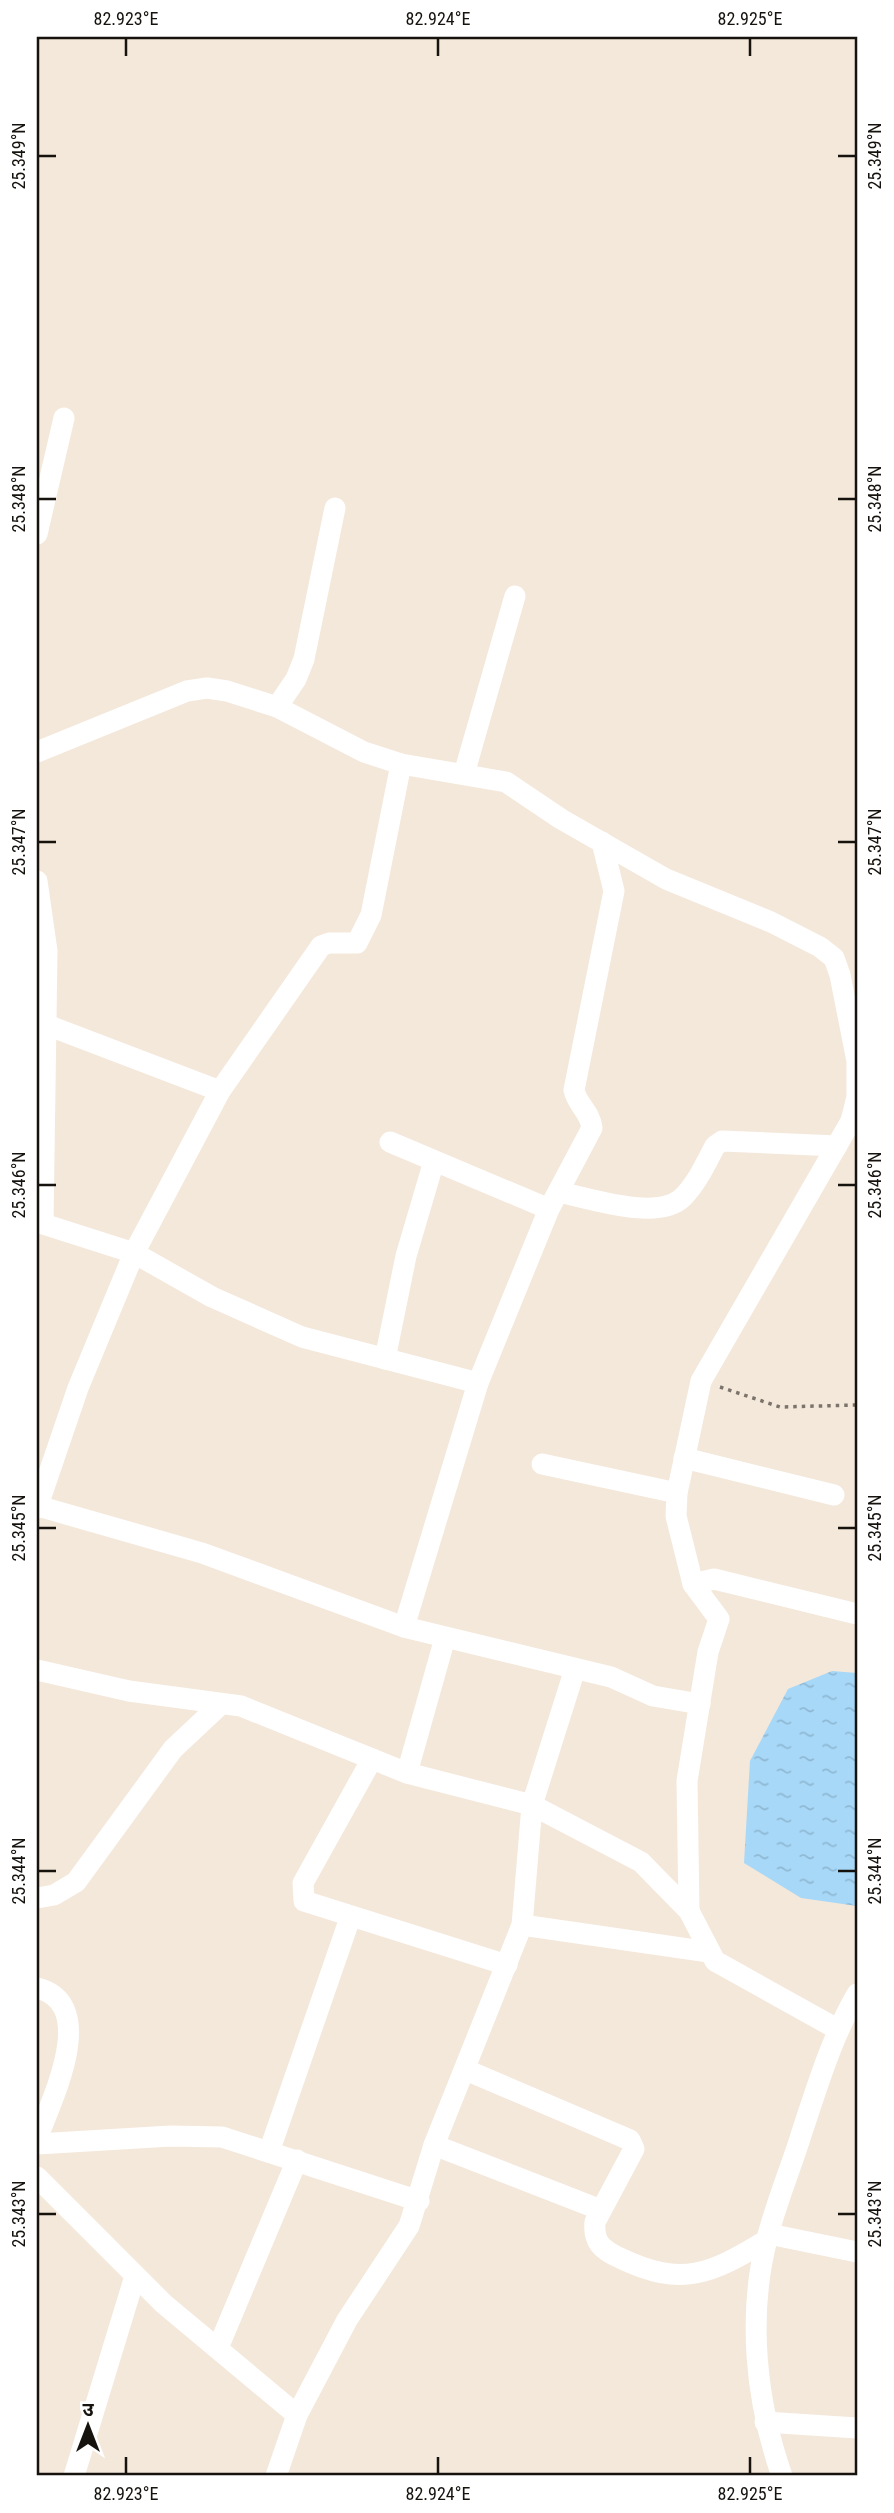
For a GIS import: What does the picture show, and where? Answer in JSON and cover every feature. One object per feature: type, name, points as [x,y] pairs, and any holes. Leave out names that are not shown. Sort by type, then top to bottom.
[{"type":"street","points":[[37,534],[64,418]]},
{"type":"street","points":[[277,707],[296,679],[304,659],[335,508]]},
{"type":"street","points":[[464,774],[515,596]]},
{"type":"street","points":[[37,752],[187,691],[207,688],[227,691],[277,707],[364,752],[401,764],[506,782],[666,879],[771,922],[820,947],[834,958],[857,1060],[857,1097],[851,1121],[701,1381],[677,1493],[676,1516],[693,1584],[719,1619],[708,1652],[687,1781],[688,1911]]},
{"type":"street","points":[[401,764],[371,915],[363,935],[357,943],[329,943],[321,946],[220,1091],[134,1253],[43,1467],[37,1507],[202,1553],[404,1627],[611,1677],[653,1696],[700,1704]]},
{"type":"street","points":[[404,1627],[478,1383],[554,1200],[592,1128],[590,1116],[576,1100],[574,1090],[614,891],[601,842]]},
{"type":"street","points":[[37,881],[47,951],[43,1024],[40,1223],[134,1253],[212,1297],[302,1337],[478,1383]]},
{"type":"street","points":[[43,1024],[220,1091]]},
{"type":"street","points":[[390,1142],[434,1161],[554,1200],[640,1209],[674,1204],[683,1198],[715,1146],[722,1141],[837,1146]]},
{"type":"street","points":[[384,1359],[406,1256],[434,1161]]},
{"type":"street","points":[[684,1458],[834,1495]]},
{"type":"street","points":[[542,1464],[677,1493]]},
{"type":"street","points":[[693,1584],[714,1579],[857,1614]]},
{"type":"street","points":[[407,1773],[445,1638]]},
{"type":"street","points":[[276,2476],[297,2415],[347,2320],[410,2227],[434,2145],[522,1925],[532,1805],[575,1669]]},
{"type":"street","points":[[37,1670],[128,1691],[241,1706],[407,1773],[532,1805],[641,1862],[688,1911],[709,1952],[725,1968],[837,2029]]},
{"type":"street","points":[[37,1898],[54,1895],[76,1882],[173,1749],[220,1704]]},
{"type":"street","points":[[372,1759],[303,1883],[302,1894],[310,1906],[507,1965]]},
{"type":"street","points":[[270,2152],[350,1918]]},
{"type":"street","points":[[522,1925],[709,1952]]},
{"type":"street","points":[[37,1988],[58,2002],[70,2033],[67,2058],[37,2142],[171,2136],[222,2137],[419,2202]]},
{"type":"street","points":[[775,2475],[765,2422],[757,2347],[758,2290],[768,2237],[837,2029],[857,1994]]},
{"type":"street","points":[[466,2070],[630,2140],[634,2149],[601,2210],[594,2235],[598,2245],[641,2268],[666,2276],[705,2271],[732,2261],[768,2237],[857,2252]]},
{"type":"street","points":[[434,2145],[601,2210]]},
{"type":"street","points":[[218,2348],[297,2160]]},
{"type":"street","points":[[37,2177],[164,2304],[297,2415]]},
{"type":"street","points":[[74,2476],[135,2276]]},
{"type":"street","points":[[765,2422],[857,2428]]},
{"type":"path","points":[[701,1381],[780,1407],[857,1405]]},
{"type":"water","points":[[832,1671],[857,1673],[857,1906],[801,1898],[744,1863],[750,1761],[788,1689]]}]
